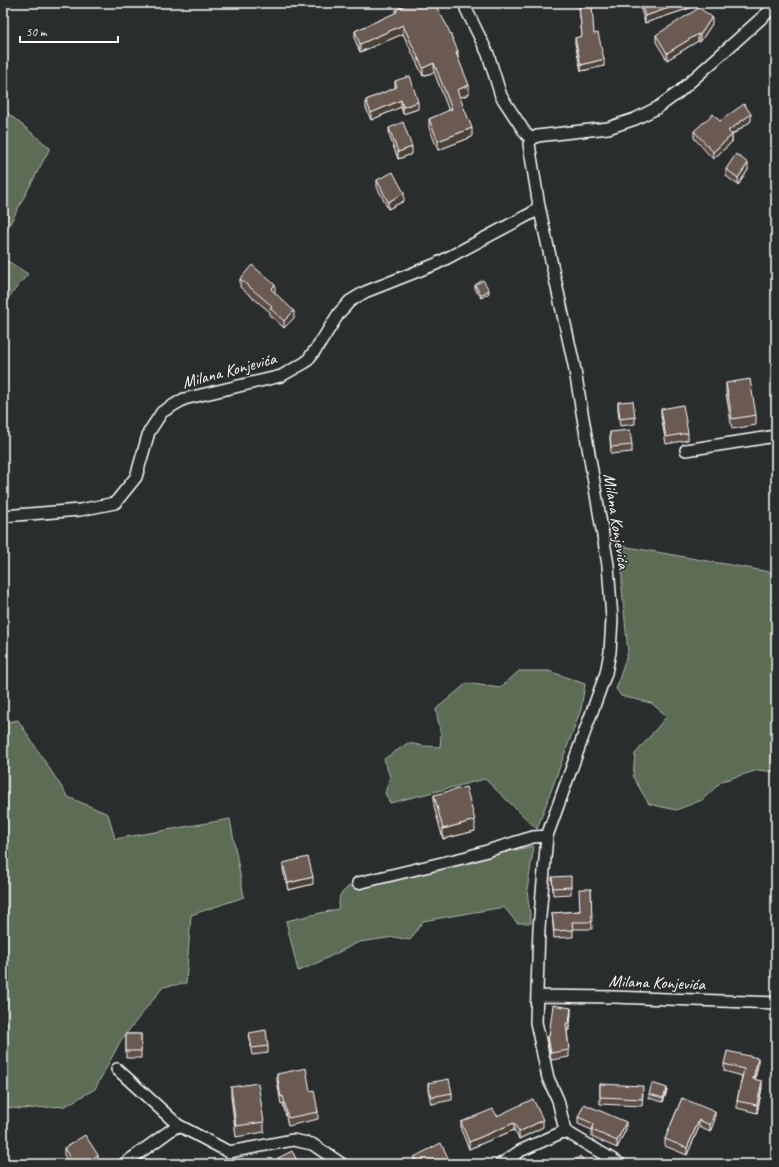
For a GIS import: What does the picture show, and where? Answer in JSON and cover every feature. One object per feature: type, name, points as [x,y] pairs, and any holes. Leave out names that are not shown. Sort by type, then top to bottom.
[{"type":"street","points":[[466,9],[488,54],[501,96],[526,134],[532,139],[537,136],[608,128],[635,119],[657,108],[679,92],[776,5]]},
{"type":"street","name":"Milana Konjevića","points":[[532,139],[529,144],[539,206],[575,373],[608,565],[612,619],[610,652],[606,673],[547,836],[539,928],[536,1022],[548,1078],[558,1100],[565,1132]]},
{"type":"street","name":"Milana Konjevića","points":[[3,516],[80,510],[115,503],[136,477],[149,432],[162,412],[184,399],[281,376],[306,362],[319,345],[339,313],[350,301],[365,292],[436,264],[532,213],[539,206]]},
{"type":"street","points":[[686,450],[776,436]]},
{"type":"street","points":[[358,883],[467,857],[533,837],[547,836]]},
{"type":"street","name":"Milana Konjevića","points":[[537,996],[613,997],[776,1003]]},
{"type":"street","points":[[117,1069],[178,1125],[230,1152],[293,1140],[312,1144],[342,1164]]},
{"type":"street","points":[[124,1164],[178,1125]]},
{"type":"street","points":[[501,1164],[520,1151],[565,1132],[620,1164]]},
{"type":"green space","points":[[3,109],[50,148],[3,237]]},
{"type":"green space","points":[[3,258],[28,274],[3,304]]},
{"type":"green space","points":[[622,546],[776,573],[776,772],[758,770],[722,781],[702,800],[676,810],[649,804],[633,777],[635,754],[667,716],[651,703],[621,696],[616,689],[628,652],[622,589]]},
{"type":"green space","points":[[519,671],[549,671],[585,684],[581,709],[537,829],[485,779],[390,803],[385,793],[390,777],[384,759],[408,743],[440,747],[441,736],[436,709],[467,683],[500,688]]},
{"type":"green space","points":[[18,720],[68,797],[108,814],[115,839],[230,819],[244,897],[191,915],[186,983],[163,987],[121,1040],[95,1089],[65,1106],[22,1109],[3,1107],[3,723]]},
{"type":"green space","points":[[534,846],[527,890],[531,923],[517,923],[504,907],[423,921],[410,940],[394,937],[359,942],[298,971],[286,921],[338,909],[340,895],[349,886]]},
{"type":"building","points":[[409,3],[434,3],[446,24],[458,51],[456,53],[469,85],[457,90],[472,128],[438,141],[429,119],[452,109],[434,63],[423,68],[403,25],[360,44],[355,31],[397,12],[396,10]]},
{"type":"building","points":[[641,3],[684,3],[645,16]]},
{"type":"building","points":[[592,5],[594,34],[598,33],[604,59],[581,65],[575,38],[582,36],[579,6]]},
{"type":"building","points":[[699,8],[712,17],[700,35],[698,34],[667,53],[656,35]]},
{"type":"building","points":[[410,76],[418,102],[403,107],[401,100],[371,113],[366,100],[397,87],[395,81]]},
{"type":"building","points":[[744,104],[751,114],[728,131],[732,135],[713,152],[694,131],[713,114],[720,121]]},
{"type":"building","points":[[403,122],[412,147],[398,152],[389,128]]},
{"type":"building","points":[[736,154],[748,163],[738,178],[726,169]]},
{"type":"building","points":[[393,172],[404,193],[388,202],[377,180]]},
{"type":"building","points":[[252,265],[275,285],[271,289],[294,311],[284,321],[270,308],[272,306],[240,279]]},
{"type":"building","points":[[483,280],[489,290],[481,295],[475,285]]},
{"type":"building","points":[[750,379],[756,415],[732,419],[726,383]]},
{"type":"building","points":[[633,401],[635,417],[620,419],[618,402]]},
{"type":"building","points":[[683,405],[688,433],[666,437],[661,409]]},
{"type":"building","points":[[630,430],[632,445],[611,447],[610,432]]},
{"type":"building","points":[[466,787],[475,820],[443,829],[434,795]]},
{"type":"building","points":[[308,857],[313,877],[288,883],[283,863]]},
{"type":"building","points":[[571,876],[571,887],[553,888],[552,877]]},
{"type":"building","points":[[579,889],[591,889],[592,922],[572,922],[573,930],[554,931],[552,913],[580,911]]},
{"type":"building","points":[[553,1005],[571,1008],[569,1023],[566,1023],[569,1050],[551,1053],[548,1036]]},
{"type":"building","points":[[266,1030],[268,1046],[252,1048],[249,1033]]},
{"type":"building","points":[[126,1034],[141,1034],[141,1051],[126,1051]]},
{"type":"building","points":[[727,1051],[758,1058],[753,1079],[762,1081],[757,1105],[737,1101],[744,1069],[724,1064]]},
{"type":"building","points":[[306,1068],[310,1091],[314,1090],[318,1112],[288,1118],[283,1096],[281,1097],[277,1074]]},
{"type":"building","points":[[449,1079],[452,1093],[431,1097],[428,1083]]},
{"type":"building","points":[[258,1083],[264,1122],[236,1126],[231,1087]]},
{"type":"building","points":[[652,1083],[667,1088],[663,1098],[649,1094]]},
{"type":"building","points":[[600,1084],[643,1086],[642,1099],[600,1097]]},
{"type":"building","points":[[682,1098],[715,1112],[710,1125],[699,1120],[687,1148],[665,1139]]},
{"type":"building","points":[[533,1099],[543,1120],[519,1132],[514,1123],[469,1142],[461,1122],[493,1109],[497,1116]]},
{"type":"building","points":[[584,1104],[626,1122],[617,1141],[592,1130],[594,1124],[578,1117]]},
{"type":"building","points":[[85,1135],[98,1155],[84,1164],[74,1164],[64,1148]]},
{"type":"building","points":[[441,1143],[449,1160],[441,1164],[418,1164],[414,1157]]},
{"type":"building","points":[[292,1151],[299,1164],[281,1164],[278,1158]]},
{"type":"building","points":[[580,1156],[587,1164],[571,1164]]}]
